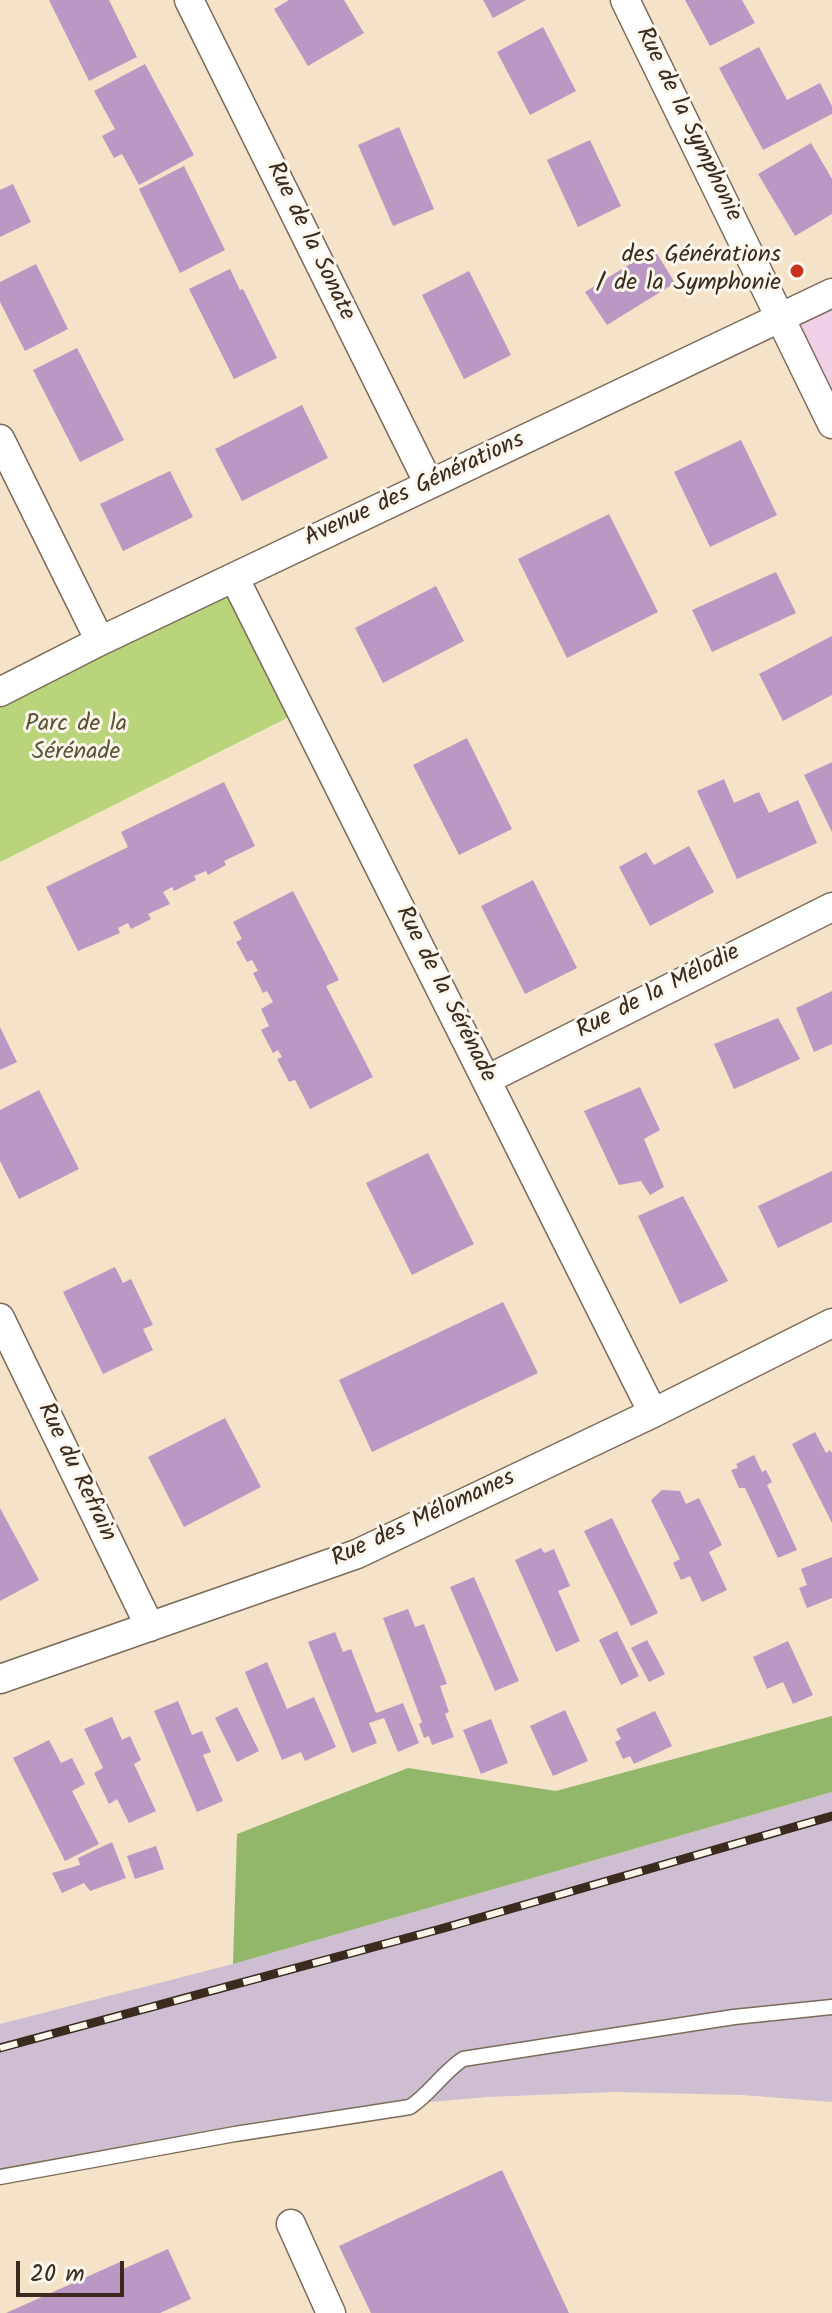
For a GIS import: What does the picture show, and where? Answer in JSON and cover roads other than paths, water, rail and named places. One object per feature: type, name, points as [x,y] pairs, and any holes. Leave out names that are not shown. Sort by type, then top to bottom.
[{"type":"street","name":"Rue de la Sonate","points":[[189,0],[429,484]]},
{"type":"street","name":"Rue de la Symphonie","points":[[625,0],[832,424]]},
{"type":"street","name":"Avenue des Générations","points":[[0,692],[100,641],[832,293]]},
{"type":"street","points":[[0,439],[100,641]]},
{"type":"street","name":"Rue de la Sérénade","points":[[234,577],[653,1413]]},
{"type":"street","name":"Rue de la Mélodie","points":[[486,1080],[832,907]]},
{"type":"street","name":"Rue du Refrain","points":[[0,1318],[150,1627]]},
{"type":"street","name":"Rue des Mélomanes","points":[[0,1679],[357,1554],[653,1413],[832,1323]]},
{"type":"street","points":[[291,2224],[331,2313]]},
{"type":"lane","points":[[0,2177],[235,2134],[410,2107],[430,2093],[449,2068],[463,2059],[720,2019],[832,2007]]},
{"type":"railway","points":[[0,2048],[444,1928],[832,1816]]},
{"type":"place","name":"des Générations / de la Symphonie","points":[[797,271]]},
{"type":"park label","name":"Parc de la Sérénade","points":[[76,740]]}]
